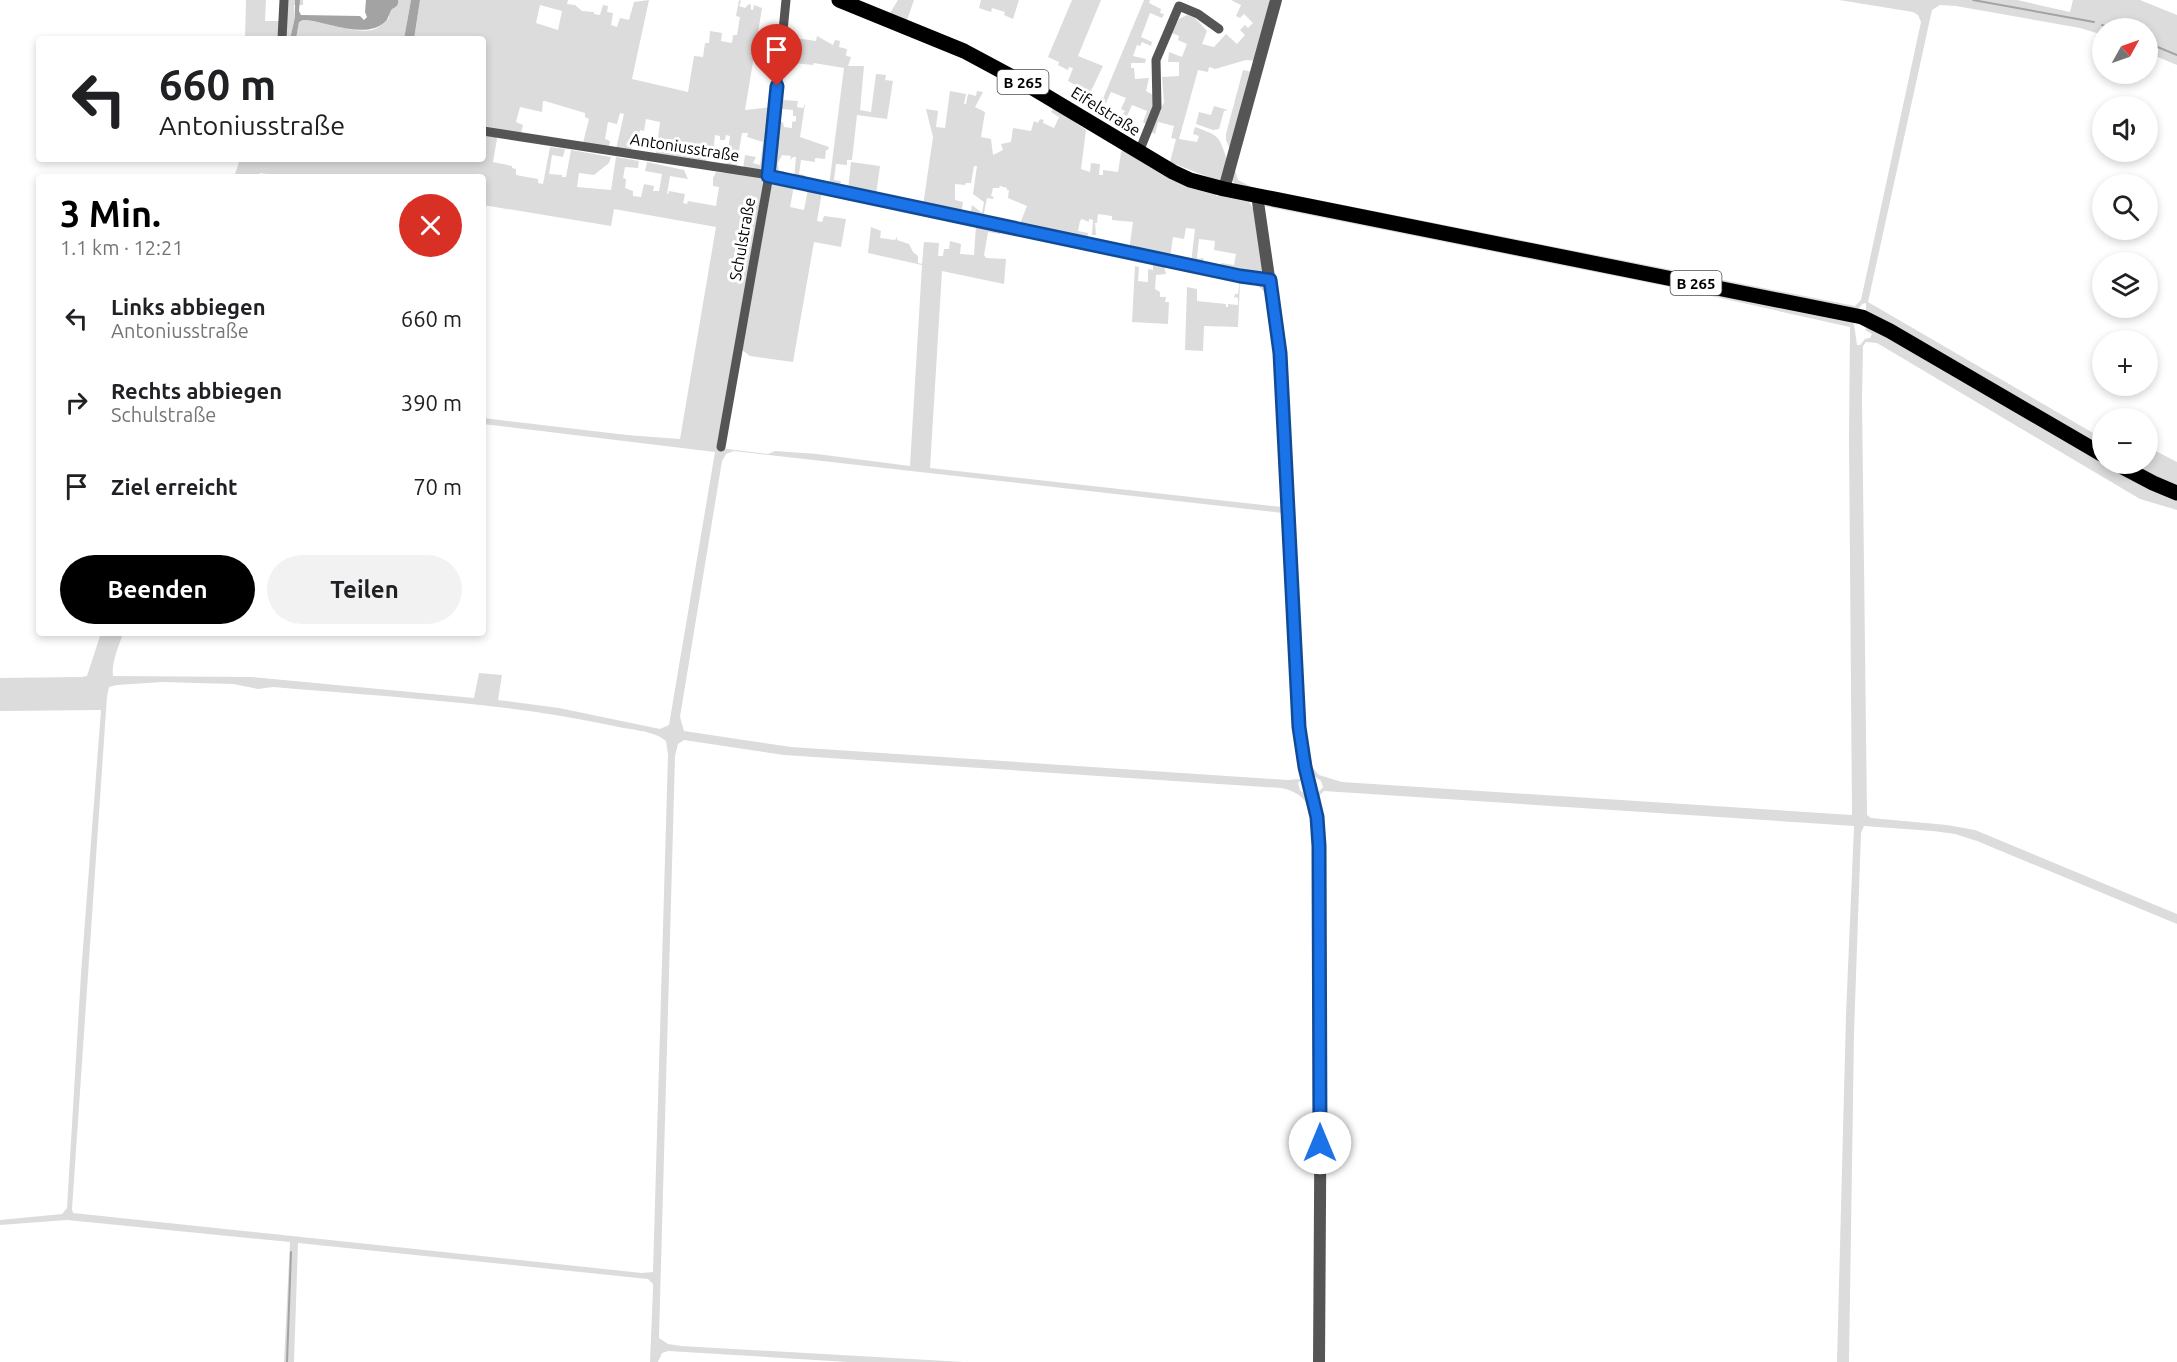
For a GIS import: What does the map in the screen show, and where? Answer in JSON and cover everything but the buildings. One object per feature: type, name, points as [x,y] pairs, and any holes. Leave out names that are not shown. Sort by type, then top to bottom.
[{"type":"main road","name":"Eifelstraße","points":[[839,0],[979,59],[1190,180],[1224,189]]},
{"type":"main road","name":"B 265","points":[[1224,189],[1862,317],[2092,449]]},
{"type":"main road","points":[[2136,474],[2177,493]]},
{"type":"street","points":[[282,36],[284,0]]},
{"type":"street","name":"Schulstraße","points":[[721,447],[768,176],[786,0]]},
{"type":"street","points":[[1224,189],[1276,0]]},
{"type":"street","points":[[1139,152],[1157,107],[1156,60],[1179,6],[1198,14],[1219,29]]},
{"type":"street","name":"Antoniusstraße","points":[[486,131],[768,176],[1240,276],[1270,280]]},
{"type":"street","points":[[1257,195],[1281,364],[1299,727],[1305,767],[1317,817],[1319,846],[1321,1044],[1319,1362]]},
{"type":"shaded area","points":[[246,0],[266,0],[265,21],[281,21],[280,36],[245,36]]},
{"type":"shaded area","points":[[286,0],[303,0],[303,5],[294,5],[295,17],[291,36],[284,36]]},
{"type":"shaded area","points":[[295,0],[300,0],[301,15],[360,16],[364,20],[367,17],[366,0],[398,0],[397,6],[391,10],[386,21],[378,27],[368,29],[358,30],[303,20],[299,22],[297,36],[291,36],[295,17]]},
{"type":"shaded area","points":[[398,0],[411,0],[405,36],[297,36],[299,22],[303,20],[365,31],[381,25],[389,18]]},
{"type":"shaded area","points":[[411,0],[420,0],[414,36],[405,36]]},
{"type":"shaded area","points":[[420,0],[568,0],[567,4],[575,5],[582,11],[600,15],[603,5],[608,6],[607,12],[613,13],[611,25],[617,27],[620,18],[629,20],[634,2],[649,0],[632,79],[688,92],[694,56],[703,57],[705,43],[709,43],[710,31],[722,33],[721,41],[732,43],[733,35],[737,35],[740,17],[736,16],[739,0],[741,1],[739,6],[745,8],[749,4],[751,10],[754,5],[762,8],[745,110],[772,107],[766,165],[759,171],[743,169],[745,155],[756,157],[753,163],[760,165],[763,142],[747,137],[748,133],[742,133],[736,168],[726,166],[730,136],[726,135],[725,140],[720,140],[720,136],[715,135],[713,153],[708,153],[706,163],[656,155],[660,122],[646,119],[644,131],[640,130],[637,145],[632,145],[631,151],[616,149],[624,114],[620,113],[617,124],[608,122],[605,139],[610,141],[609,146],[606,147],[583,143],[589,119],[585,117],[585,113],[545,101],[543,101],[542,112],[520,107],[516,122],[523,125],[521,133],[486,130],[486,36],[414,36]],"holes":[[[540,5],[562,11],[558,30],[536,23]]]},
{"type":"shaded area","points":[[898,0],[914,0],[907,20],[890,13]]},
{"type":"shaded area","points":[[981,0],[1019,0],[1013,19],[1004,15],[1005,12],[992,8],[991,12],[979,8]]},
{"type":"shaded area","points":[[1072,0],[1101,0],[1078,56],[1103,66],[1090,93],[1068,81],[1073,68],[1069,67],[1068,70],[1058,65],[1059,62],[1048,57]]},
{"type":"shaded area","points":[[1144,0],[1150,0],[1149,3],[1161,9],[1160,13],[1164,14],[1162,18],[1150,13],[1141,37],[1152,42],[1151,46],[1142,42],[1140,46],[1137,45],[1133,56],[1146,59],[1145,63],[1131,63],[1135,79],[1149,78],[1146,91],[1153,95],[1154,106],[1146,124],[1143,122],[1147,111],[1132,105],[1127,116],[1123,114],[1125,111],[1121,109],[1126,98],[1111,92],[1106,103],[1102,101]]},
{"type":"shaded area","points":[[1231,0],[1269,0],[1257,61],[1246,60],[1215,69],[1209,67],[1208,72],[1198,70],[1179,139],[1197,142],[1199,136],[1193,134],[1195,127],[1216,136],[1229,164],[1220,181],[1208,179],[1208,177],[1170,162],[1176,139],[1171,138],[1174,126],[1158,122],[1155,134],[1151,132],[1164,102],[1162,77],[1179,76],[1179,62],[1168,62],[1169,52],[1182,57],[1187,44],[1178,40],[1179,36],[1172,33],[1179,19],[1187,15],[1195,18],[1207,31],[1202,44],[1214,47],[1226,34],[1237,44],[1245,35],[1240,30],[1245,25],[1248,28],[1253,23],[1244,14],[1240,18],[1236,16],[1241,5]]},
{"type":"shaded area","points":[[1839,0],[2017,0],[2070,12],[2073,0],[2140,0],[2177,15],[2177,65],[2158,57],[2158,18],[2092,18],[2092,32],[1956,6],[1940,5],[1932,10],[1868,302],[2092,432],[2092,444],[1866,312],[1866,303],[1862,304],[1858,310],[1235,184],[1231,178],[1235,170],[1238,180],[1252,187],[1855,306],[1861,300],[1921,22],[1918,15],[1913,12]]},
{"type":"shaded area","points":[[817,36],[833,45],[835,40],[840,41],[839,47],[847,49],[846,56],[851,57],[848,66],[864,66],[860,110],[871,112],[876,74],[886,75],[885,80],[893,81],[887,119],[857,115],[852,160],[847,160],[847,165],[836,164],[834,180],[841,181],[839,188],[829,186],[844,68],[814,63],[813,65],[794,63],[794,60],[786,59],[788,37],[816,41]]},
{"type":"shaded area","points":[[1243,70],[1252,72],[1230,149],[1226,134]]},
{"type":"shaded area","points":[[950,91],[966,94],[964,104],[966,104],[968,94],[976,96],[977,91],[983,92],[975,107],[985,112],[981,137],[991,139],[993,155],[1003,150],[1001,144],[1011,142],[1013,128],[1031,131],[1034,121],[1038,123],[1040,119],[1044,119],[1043,123],[1054,128],[1059,117],[1051,112],[1053,107],[1086,130],[1081,169],[1090,172],[1091,163],[1100,164],[1099,175],[1103,175],[1103,170],[1118,172],[1123,148],[1216,192],[1216,196],[1219,192],[1248,200],[1254,210],[1264,273],[1260,276],[1221,270],[1221,263],[1234,265],[1236,254],[1214,250],[1215,241],[1199,239],[1197,257],[1198,259],[1203,258],[1205,266],[1191,263],[1195,229],[1186,228],[1184,239],[1173,237],[1170,259],[1129,250],[1133,222],[1112,220],[1112,216],[1098,214],[1097,223],[1095,223],[1096,235],[1092,235],[1093,220],[1089,219],[1089,222],[1082,219],[1080,221],[1078,231],[1088,233],[1087,241],[1019,226],[1027,206],[1008,198],[1009,190],[1000,186],[993,188],[991,196],[994,197],[993,199],[987,198],[984,213],[987,220],[970,216],[972,205],[982,213],[984,202],[973,194],[977,166],[974,166],[971,183],[955,184],[955,200],[963,202],[961,214],[923,206],[933,137],[926,109],[938,111],[936,127],[945,128]]},
{"type":"shaded area","points":[[783,100],[798,101],[797,107],[803,108],[805,104],[800,137],[829,147],[826,150],[825,159],[815,158],[815,162],[801,160],[799,174],[805,175],[804,180],[794,178],[796,157],[790,160],[791,156],[782,155],[778,163],[779,171],[784,171],[783,176],[778,175],[775,170],[779,122],[783,122],[784,127],[792,128],[792,122],[796,121],[793,110],[781,109]]},
{"type":"shaded area","points":[[1214,106],[1228,110],[1224,111],[1219,129],[1213,130],[1196,124],[1199,112],[1211,115]]},
{"type":"shaded area","points":[[486,135],[497,139],[493,162],[512,166],[516,169],[516,175],[538,179],[538,183],[543,184],[550,147],[565,149],[563,157],[552,155],[549,174],[562,175],[562,177],[566,177],[571,150],[611,157],[609,163],[594,175],[579,173],[577,187],[611,190],[616,157],[639,161],[638,168],[625,167],[623,178],[626,179],[625,188],[633,191],[633,196],[641,197],[644,184],[654,186],[653,191],[659,191],[662,174],[645,171],[647,162],[684,170],[688,179],[670,176],[667,194],[669,191],[685,194],[683,203],[687,204],[688,201],[716,206],[719,187],[713,186],[713,178],[716,172],[725,173],[726,171],[760,176],[763,182],[719,448],[768,454],[775,451],[817,454],[910,466],[922,265],[868,253],[871,227],[881,231],[880,238],[895,240],[897,237],[897,240],[909,244],[918,256],[918,263],[922,264],[924,242],[939,243],[938,256],[943,256],[944,249],[949,249],[950,241],[961,244],[960,254],[974,255],[976,225],[1000,230],[1000,234],[988,232],[984,255],[986,258],[1006,259],[1004,284],[942,271],[930,468],[1282,507],[1275,349],[1266,295],[1261,288],[1249,282],[1240,281],[1238,327],[1204,326],[1203,351],[1185,350],[1187,287],[1197,289],[1197,301],[1226,304],[1228,307],[1228,304],[1238,305],[1238,298],[1234,297],[1238,294],[1240,279],[1266,285],[1278,353],[1303,777],[1298,783],[1300,790],[1312,805],[1317,906],[1314,1362],[1313,833],[1311,813],[1307,804],[1293,792],[1281,788],[784,755],[684,740],[678,744],[675,756],[659,1338],[668,1344],[681,1346],[964,1362],[848,1362],[668,1351],[662,1353],[658,1362],[650,1362],[653,1284],[648,1279],[298,1243],[294,1362],[284,1362],[290,1242],[67,1220],[0,1225],[0,1220],[62,1214],[67,1208],[81,974],[101,710],[0,711],[0,678],[87,676],[100,636],[122,636],[114,660],[113,676],[252,677],[474,698],[479,673],[502,675],[498,700],[559,708],[660,729],[669,725],[715,452],[486,424],[486,418],[680,439],[716,227],[614,209],[611,226],[486,205],[486,174],[235,174],[239,162],[486,162]],"holes":[[[734,451],[1283,513],[1292,710],[1295,743],[1301,770],[1300,779],[791,747],[684,731],[680,717],[722,461],[726,454]],[[162,682],[233,684],[258,689],[273,687],[401,697],[529,711],[641,731],[661,737],[666,741],[668,755],[653,1272],[642,1273],[73,1213],[109,687]]]},
{"type":"shaded area","points":[[851,162],[880,166],[876,195],[848,190]]},
{"type":"shaded area","points":[[772,182],[794,186],[790,207],[804,210],[808,189],[822,192],[817,221],[822,222],[824,216],[846,219],[841,247],[814,242],[793,362],[750,356],[742,350]]},
{"type":"shaded area","points":[[1266,203],[1847,318],[1854,324],[1857,345],[1870,338],[1872,334],[1865,330],[1868,325],[2092,454],[2092,471],[1877,343],[1866,342],[1863,346],[1867,815],[1871,818],[1975,830],[2177,914],[2177,924],[1955,834],[1864,826],[1861,833],[1854,1033],[1849,1362],[1837,1362],[1846,1015],[1854,826],[1324,791],[1320,795],[1323,823],[1317,794],[1323,787],[1321,781],[1313,775],[1306,757],[1267,229],[1284,330],[1304,723],[1313,768],[1319,775],[1342,782],[1852,815],[1850,327],[1680,289],[1264,206]]},
{"type":"shaded area","points":[[1153,264],[1164,266],[1166,274],[1156,275],[1155,289],[1160,292],[1160,297],[1166,297],[1165,302],[1169,302],[1168,324],[1132,322],[1135,266],[1139,267],[1138,281],[1148,282],[1148,269],[1153,270]]},
{"type":"shaded area","points":[[2158,452],[2177,462],[2177,488],[2147,474],[2158,474]]},
{"type":"shaded area","points":[[2098,474],[2126,474],[2146,485],[2177,497],[2177,510],[2140,499]]},
{"type":"waterway","points":[[1973,0],[2092,22]]},
{"type":"waterway","points":[[2158,47],[2177,55]]},
{"type":"waterway","points":[[287,1362],[291,1252]]},
{"type":"route","points":[[777,86],[768,176],[1259,280],[1270,280],[1280,353],[1299,727],[1305,767],[1317,817],[1319,846],[1320,1143]]}]
